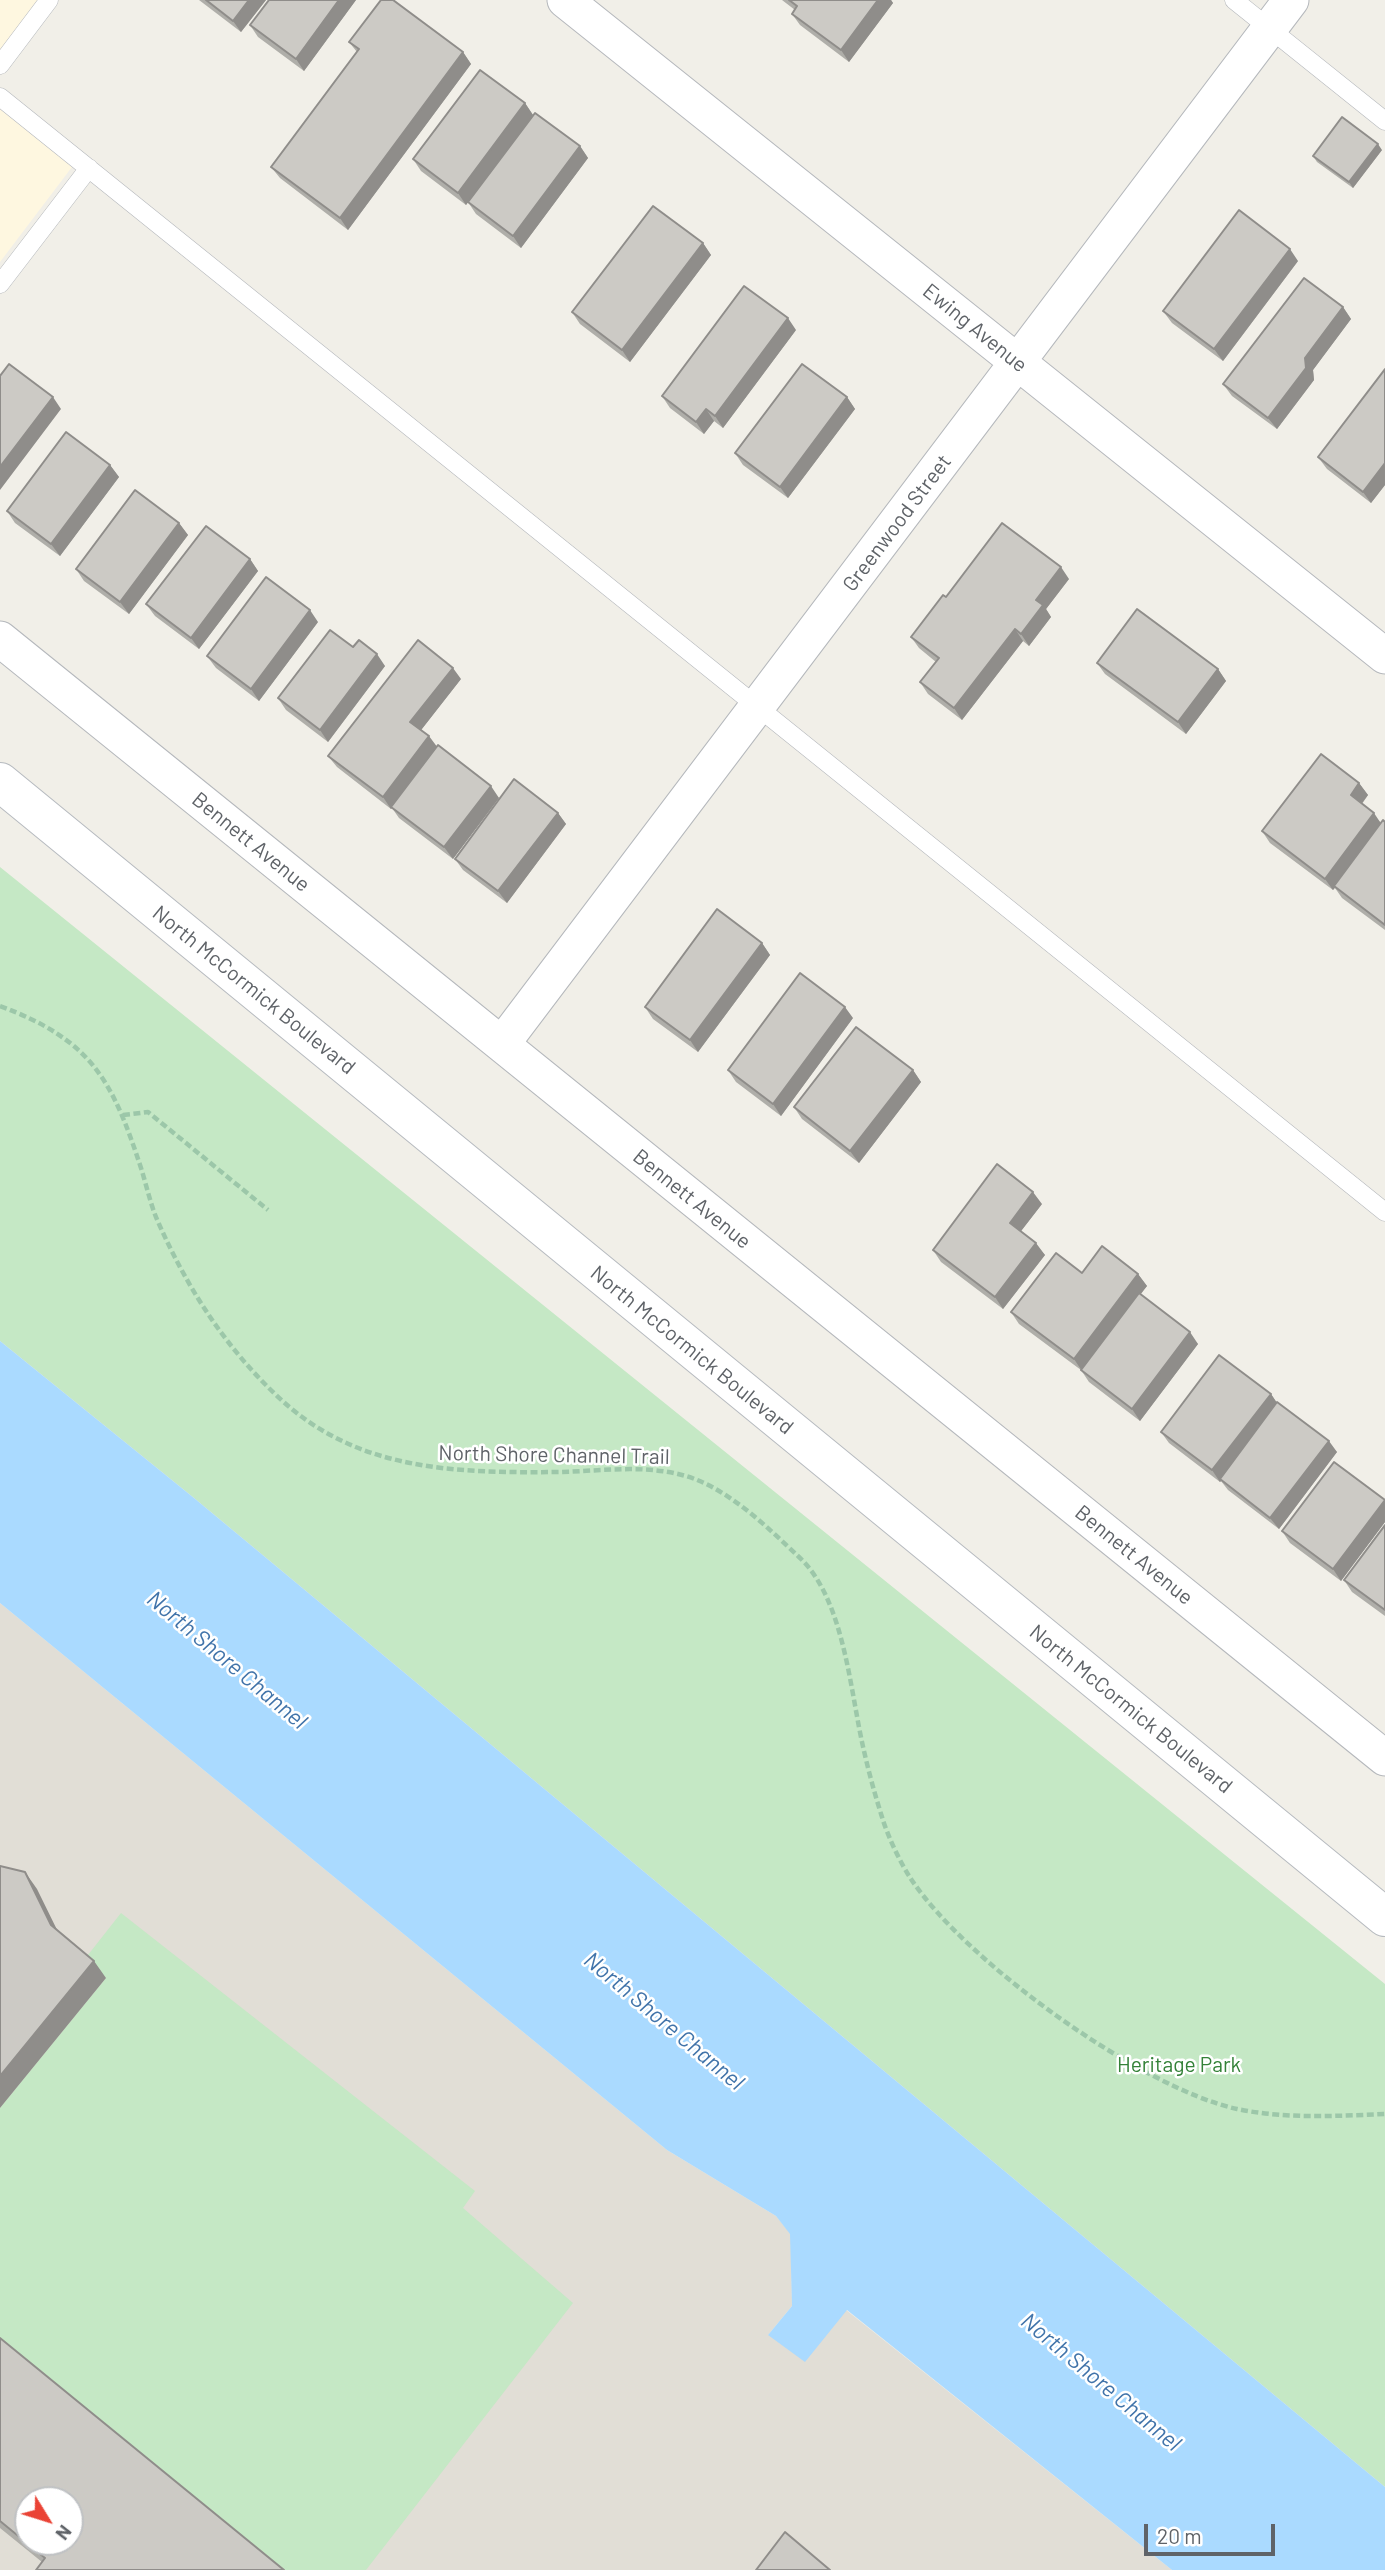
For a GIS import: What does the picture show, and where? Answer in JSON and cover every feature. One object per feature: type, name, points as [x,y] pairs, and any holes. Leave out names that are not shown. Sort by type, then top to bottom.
[{"type":"main road","name":"North McCormick Boulevard","points":[[0,782],[1385,1917]]},
{"type":"street","name":"Ewing Avenue","points":[[565,0],[1385,656]]},
{"type":"street","name":"Greenwood Street","points":[[502,1044],[1291,0]]},
{"type":"street","name":"Bennett Avenue","points":[[0,639],[1385,1758]]},
{"type":"lane","points":[[0,65],[49,0]]},
{"type":"lane","points":[[1234,0],[1385,121]]},
{"type":"lane","points":[[0,97],[1385,1212]]},
{"type":"lane","points":[[0,284],[89,168]]},
{"type":"path","name":"North Shore Channel Trail","points":[[0,1006],[60,1034],[85,1055],[109,1084],[123,1115],[158,1222],[203,1311],[251,1370],[289,1407],[334,1439],[386,1458],[438,1470],[559,1472],[643,1469],[683,1474],[720,1493],[760,1522],[805,1562],[824,1594],[842,1642],[864,1755],[884,1824],[911,1879],[957,1934],[1020,1987],[1102,2047],[1174,2085],[1236,2109],[1290,2115],[1385,2114]]},
{"type":"path","points":[[123,1115],[148,1112],[268,1210]]},
{"type":"shaded area","points":[[0,0],[40,0],[0,53]]},
{"type":"shaded area","points":[[0,109],[72,167],[0,262]]},
{"type":"shaded area","points":[[0,1603],[667,2150],[776,2216],[791,2234],[792,2306],[768,2335],[846,2310],[1172,2570],[0,2570]]},
{"type":"green space","name":"Heritage Park","points":[[0,867],[1385,1984],[1385,2487],[194,1498],[0,1341]]},
{"type":"green space","points":[[121,1913],[475,2191],[463,2208],[573,2303],[366,2570],[276,2570],[0,2345],[0,2108],[106,1978],[84,1960]]},
{"type":"water","name":"North Shore Channel","points":[[0,1341],[194,1498],[1385,2487],[1385,2570],[1172,2570],[847,2310],[805,2362],[768,2335],[792,2306],[790,2234],[776,2216],[667,2150],[0,1603]]},
{"type":"building","points":[[206,0],[249,0],[233,21]]},
{"type":"building","points":[[269,0],[339,0],[296,59],[250,25]]},
{"type":"building","points":[[381,0],[393,0],[463,52],[340,218],[271,167],[359,49],[349,42]]},
{"type":"building","points":[[789,0],[878,0],[841,50],[792,14],[797,6]]},
{"type":"building","points":[[480,70],[525,103],[458,193],[413,159]]},
{"type":"building","points":[[535,113],[580,146],[513,236],[468,202]]},
{"type":"building","points":[[1342,117],[1378,144],[1349,182],[1313,156]]},
{"type":"building","points":[[653,206],[703,243],[622,350],[572,312]]},
{"type":"building","points":[[1239,210],[1290,249],[1214,349],[1163,311]]},
{"type":"building","points":[[1304,278],[1343,307],[1305,358],[1306,368],[1268,418],[1223,384]]},
{"type":"building","points":[[744,286],[788,318],[715,416],[706,409],[696,422],[662,396]]},
{"type":"building","points":[[9,364],[53,397],[0,467],[0,376]]},
{"type":"building","points":[[802,364],[847,397],[780,487],[735,453]]},
{"type":"building","points":[[1385,369],[1385,463],[1363,492],[1318,457]]},
{"type":"building","points":[[66,432],[110,465],[51,544],[7,511]]},
{"type":"building","points":[[135,490],[179,523],[120,602],[76,569]]},
{"type":"building","points":[[1002,523],[1061,567],[1036,600],[1043,605],[1021,634],[1015,629],[954,708],[920,682],[939,658],[911,637],[943,595],[946,597]]},
{"type":"building","points":[[206,526],[250,559],[191,638],[146,604]]},
{"type":"building","points":[[266,577],[310,610],[251,689],[207,656]]},
{"type":"building","points":[[1137,609],[1218,669],[1178,722],[1097,663]]},
{"type":"building","points":[[330,630],[353,647],[359,640],[377,654],[320,730],[278,698]]},
{"type":"building","points":[[418,640],[453,668],[410,722],[429,736],[383,797],[328,756]]},
{"type":"building","points":[[438,745],[491,786],[444,847],[391,807]]},
{"type":"building","points":[[1321,754],[1359,783],[1351,795],[1374,813],[1325,879],[1262,831]]},
{"type":"building","points":[[514,779],[558,813],[498,891],[455,859]]},
{"type":"building","points":[[1383,820],[1385,822],[1385,925],[1334,886]]},
{"type":"building","points":[[717,909],[762,943],[690,1040],[645,1007]]},
{"type":"building","points":[[800,973],[845,1007],[773,1104],[728,1070]]},
{"type":"building","points":[[856,1027],[913,1070],[850,1151],[794,1107]]},
{"type":"building","points":[[997,1164],[1033,1192],[1010,1223],[1036,1243],[995,1297],[933,1250]]},
{"type":"building","points":[[1102,1246],[1138,1274],[1074,1359],[1011,1312],[1056,1253],[1082,1273]]},
{"type":"building","points":[[1139,1293],[1190,1332],[1132,1409],[1081,1370]]},
{"type":"building","points":[[1219,1355],[1271,1394],[1212,1470],[1161,1432]]},
{"type":"building","points":[[1277,1402],[1329,1441],[1270,1518],[1220,1479]]},
{"type":"building","points":[[1334,1462],[1385,1500],[1333,1569],[1282,1531]]},
{"type":"building","points":[[1385,1525],[1385,1610],[1344,1580]]},
{"type":"building","points":[[0,1866],[25,1872],[51,1925],[94,1961],[0,2076]]},
{"type":"building","points":[[0,2338],[284,2570],[36,2570],[45,2558],[43,2556],[84,2556],[84,2486],[14,2486],[14,2533],[0,2521]]},
{"type":"building","points":[[785,2532],[830,2570],[756,2570]]}]
